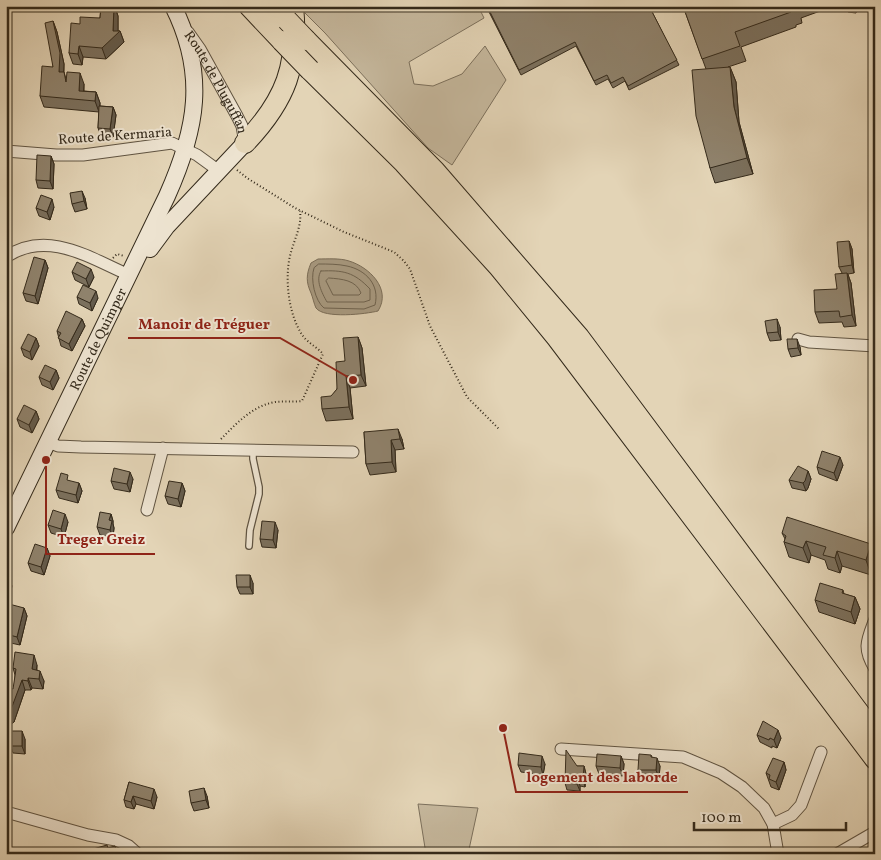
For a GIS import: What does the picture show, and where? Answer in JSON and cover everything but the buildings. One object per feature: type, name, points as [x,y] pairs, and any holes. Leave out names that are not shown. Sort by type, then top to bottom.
[{"type":"highway","points":[[250,6],[310,70],[365,122],[498,266],[557,338],[875,759]]},
{"type":"highway","points":[[285,11],[306,40],[434,171],[579,337],[875,734]]},
{"type":"highway","points":[[245,142],[269,114],[287,82],[294,57],[285,11]]},
{"type":"main road","name":"Route de Pluguffan","points":[[173,6],[182,24],[190,53],[194,87],[192,122],[186,149]]},
{"type":"main road","points":[[129,276],[167,226],[245,142]]},
{"type":"main road","name":"Route de Quimper","points":[[6,528],[129,276],[170,189],[186,149]]},
{"type":"street","name":"Route de Pluguffan","points":[[182,24],[200,50],[237,116],[242,126],[245,142]]},
{"type":"street","name":"Route de Kermaria","points":[[6,151],[70,156],[106,154],[172,143],[207,161],[223,166]]},
{"type":"street","points":[[6,258],[34,245],[56,246],[70,249],[129,276]]},
{"type":"street","points":[[798,339],[809,342],[875,346]]},
{"type":"street","points":[[48,442],[68,447],[353,452]]},
{"type":"street","points":[[147,510],[162,448]]},
{"type":"street","points":[[875,619],[866,649],[875,669]]},
{"type":"street","points":[[561,749],[683,756],[720,773],[742,787],[757,800],[773,824],[778,854]]},
{"type":"street","points":[[773,824],[792,815],[801,805],[821,752]]},
{"type":"street","points":[[6,812],[88,835],[116,840],[129,846],[138,854]]},
{"type":"street","points":[[837,854],[875,832]]},
{"type":"lane","points":[[249,546],[250,530],[259,494],[253,450]]},
{"type":"path","points":[[223,166],[300,210],[344,232],[394,252],[404,261],[410,269],[430,326],[467,397],[500,430]]},
{"type":"path","points":[[210,449],[245,416],[257,408],[276,402],[302,400],[321,362],[323,354],[303,336],[293,316],[288,298],[290,255],[301,219],[300,210]]},
{"type":"shaded area","points":[[298,6],[478,6],[484,18],[409,62],[414,84],[433,86],[462,74],[485,46],[506,80],[452,165],[428,148],[325,33]]},
{"type":"shaded area","points":[[418,804],[478,808],[468,854],[426,854]]},
{"type":"water","points":[[318,259],[349,261],[364,268],[371,274],[380,287],[382,295],[382,303],[378,311],[336,315],[327,314],[316,308],[307,278],[311,263]]},
{"type":"place","name":"Manoir de Tréguer","points":[[353,380]]},
{"type":"place","name":"Treger Greiz","points":[[46,460]]},
{"type":"place","name":"logement des laborde","points":[[503,728]]}]
